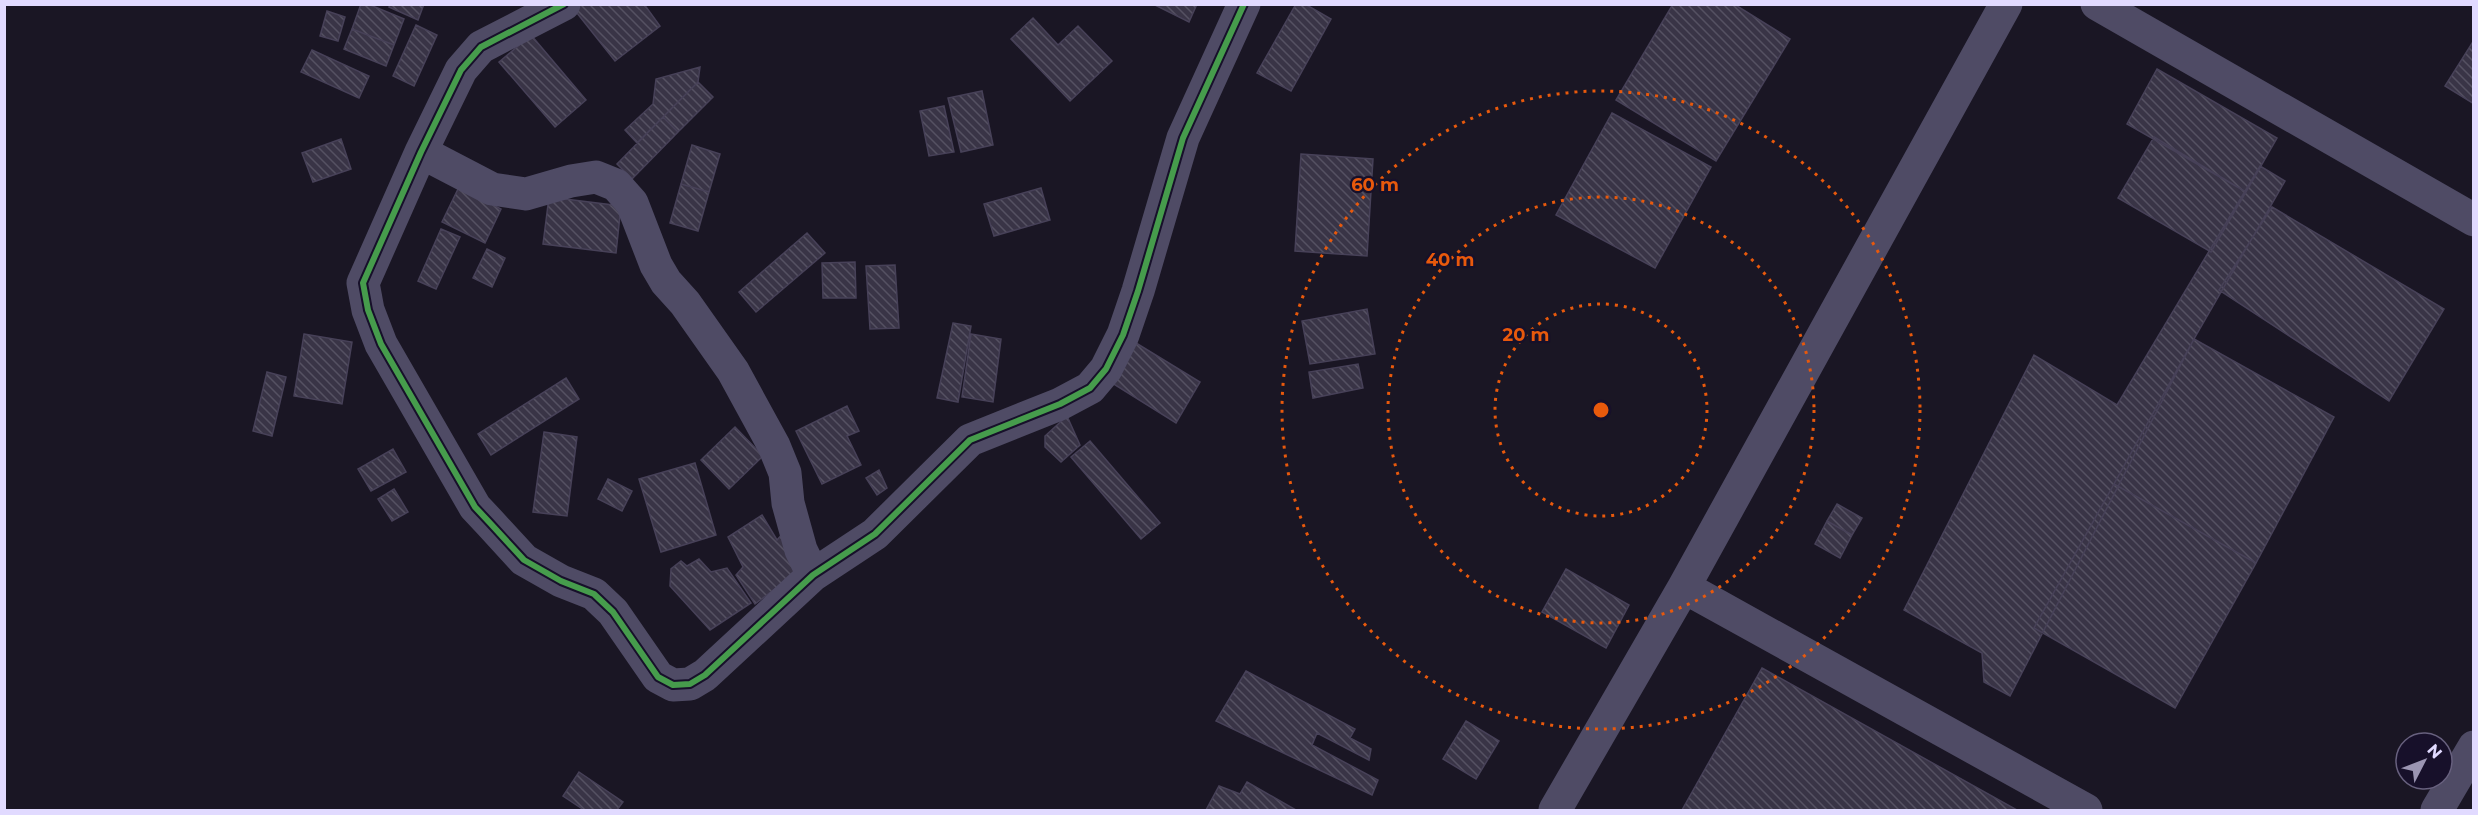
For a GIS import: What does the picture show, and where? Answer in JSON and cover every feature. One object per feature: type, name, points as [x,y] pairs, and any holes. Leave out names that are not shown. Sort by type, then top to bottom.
[{"type":"street","points":[[564,4],[481,47],[461,70],[421,152],[363,283],[368,310],[381,344],[475,507],[524,560],[561,581],[594,594],[613,612],[658,677],[673,685],[690,684],[705,675],[813,575],[875,534],[970,440],[1060,405],[1090,388],[1106,369],[1123,335],[1138,291],[1183,138],[1244,4]]},
{"type":"street","points":[[1556,810],[1684,588],[2006,4]]},
{"type":"street","points":[[2097,4],[2474,220]]},
{"type":"street","points":[[421,152],[492,189],[526,194],[596,177],[616,185],[632,203],[656,265],[666,282],[685,303],[733,371],[774,446],[785,473],[788,503],[801,549],[813,575]]},
{"type":"street","points":[[1684,588],[2086,810]]},
{"type":"street","points":[[2437,810],[2474,747]]},
{"type":"building","points":[[361,4],[368,4],[404,19],[394,45],[352,29]]},
{"type":"building","points":[[390,4],[424,4],[418,20],[389,7]]},
{"type":"building","points":[[577,4],[644,4],[660,26],[615,61],[573,8]]},
{"type":"building","points":[[1153,4],[1197,4],[1189,22]]},
{"type":"building","points":[[1296,4],[1305,4],[1331,19],[1291,91],[1257,73]]},
{"type":"building","points":[[1673,4],[1734,4],[1790,39],[1716,161],[1616,100]]},
{"type":"building","points":[[327,11],[345,17],[338,41],[320,36]]},
{"type":"building","points":[[1033,18],[1058,45],[1078,26],[1112,61],[1070,101],[1011,39]]},
{"type":"building","points":[[416,25],[437,35],[414,86],[393,76]]},
{"type":"building","points":[[352,29],[394,45],[386,66],[344,49]]},
{"type":"building","points":[[531,35],[586,100],[555,127],[499,62]]},
{"type":"building","points":[[2474,40],[2474,104],[2445,86]]},
{"type":"building","points":[[312,50],[369,76],[359,98],[301,72]]},
{"type":"building","points":[[700,67],[698,82],[637,143],[625,130],[653,104],[656,79]]},
{"type":"building","points":[[2157,69],[2277,138],[2246,192],[2127,124]]},
{"type":"building","points":[[698,82],[713,97],[678,132],[663,117]]},
{"type":"building","points":[[982,91],[993,145],[961,152],[948,98]]},
{"type":"building","points":[[944,106],[954,152],[929,156],[920,111]]},
{"type":"building","points":[[1612,113],[1711,167],[1655,268],[1556,215]]},
{"type":"building","points":[[663,117],[678,132],[632,179],[617,164]]},
{"type":"building","points":[[2154,137],[2246,192],[2211,252],[2118,198]]},
{"type":"building","points":[[341,139],[351,169],[313,182],[302,153]]},
{"type":"building","points":[[692,145],[720,154],[709,192],[681,184]]},
{"type":"building","points":[[1301,154],[1373,159],[1367,256],[1295,251]]},
{"type":"building","points":[[2260,166],[2285,181],[2194,339],[2010,696],[1984,682],[1982,653],[1904,610],[2034,355],[2117,405]]},
{"type":"building","points":[[681,184],[709,192],[698,231],[670,223]]},
{"type":"building","points":[[459,187],[501,209],[485,243],[442,222]]},
{"type":"building","points":[[1041,188],[1050,220],[994,236],[984,204]]},
{"type":"building","points":[[549,197],[621,206],[616,253],[543,244]]},
{"type":"building","points":[[2272,207],[2444,309],[2389,401],[2219,290]]},
{"type":"building","points":[[441,229],[460,237],[436,289],[418,281]]},
{"type":"building","points":[[807,233],[825,253],[756,312],[739,292]]},
{"type":"building","points":[[487,249],[505,258],[492,287],[473,278]]},
{"type":"building","points":[[855,262],[856,298],[823,298],[822,263]]},
{"type":"building","points":[[895,265],[899,328],[870,329],[866,266]]},
{"type":"building","points":[[1367,309],[1375,354],[1310,364],[1302,321]]},
{"type":"building","points":[[953,323],[971,326],[958,402],[937,398]]},
{"type":"building","points":[[304,334],[352,342],[342,404],[294,396]]},
{"type":"building","points":[[971,334],[1001,339],[993,402],[962,397]]},
{"type":"building","points":[[2194,339],[2334,417],[2256,563],[2114,484]]},
{"type":"building","points":[[1136,343],[1200,382],[1176,423],[1112,383]]},
{"type":"building","points":[[1358,364],[1363,388],[1313,398],[1309,372]]},
{"type":"building","points":[[267,372],[286,377],[272,436],[253,431]]},
{"type":"building","points":[[566,378],[579,399],[491,455],[478,434]]},
{"type":"building","points":[[847,406],[859,431],[847,436],[861,465],[822,484],[796,431]]},
{"type":"building","points":[[1067,416],[1080,445],[1061,462],[1045,447],[1045,436]]},
{"type":"building","points":[[735,427],[763,456],[729,489],[701,460]]},
{"type":"building","points":[[544,432],[577,437],[567,516],[533,512]]},
{"type":"building","points":[[1090,441],[1160,523],[1141,539],[1071,457]]},
{"type":"building","points":[[393,449],[406,472],[371,491],[358,469]]},
{"type":"building","points":[[695,463],[716,535],[661,552],[639,479]]},
{"type":"building","points":[[879,470],[887,488],[877,495],[866,478]]},
{"type":"building","points":[[608,479],[632,491],[622,511],[598,499]]},
{"type":"building","points":[[2114,484],[2256,563],[2175,708],[2034,628]]},
{"type":"building","points":[[394,489],[408,512],[392,521],[378,499]]},
{"type":"building","points":[[1837,504],[1862,518],[1852,535],[1827,521]]},
{"type":"building","points":[[762,515],[777,540],[784,532],[801,569],[755,604],[736,575],[743,567],[728,537]]},
{"type":"building","points":[[1827,521],[1852,535],[1840,558],[1815,544]]},
{"type":"building","points":[[699,559],[711,572],[727,568],[751,603],[710,630],[670,586],[671,569],[681,561],[687,566]]},
{"type":"building","points":[[1566,569],[1629,605],[1606,648],[1542,612]]},
{"type":"building","points":[[1762,668],[2017,810],[1682,810]]},
{"type":"building","points":[[1246,671],[1355,729],[1350,738],[1371,749],[1369,760],[1317,733],[1312,745],[1378,780],[1372,795],[1216,721]]},
{"type":"building","points":[[1466,721],[1499,741],[1476,779],[1443,759]]},
{"type":"building","points":[[579,772],[623,802],[617,810],[584,810],[563,796]]},
{"type":"building","points":[[1247,782],[1296,810],[1206,810],[1219,786],[1240,794]]},
{"type":"cycle path","points":[[564,4],[481,47],[461,70],[421,152],[363,283],[368,310],[381,344],[475,507],[524,560],[561,581],[594,594],[613,612],[658,677],[673,685],[690,684],[705,675],[813,575],[875,534],[970,440],[1060,404],[1090,388],[1106,369],[1123,335],[1138,291],[1183,138],[1244,4]]}]
